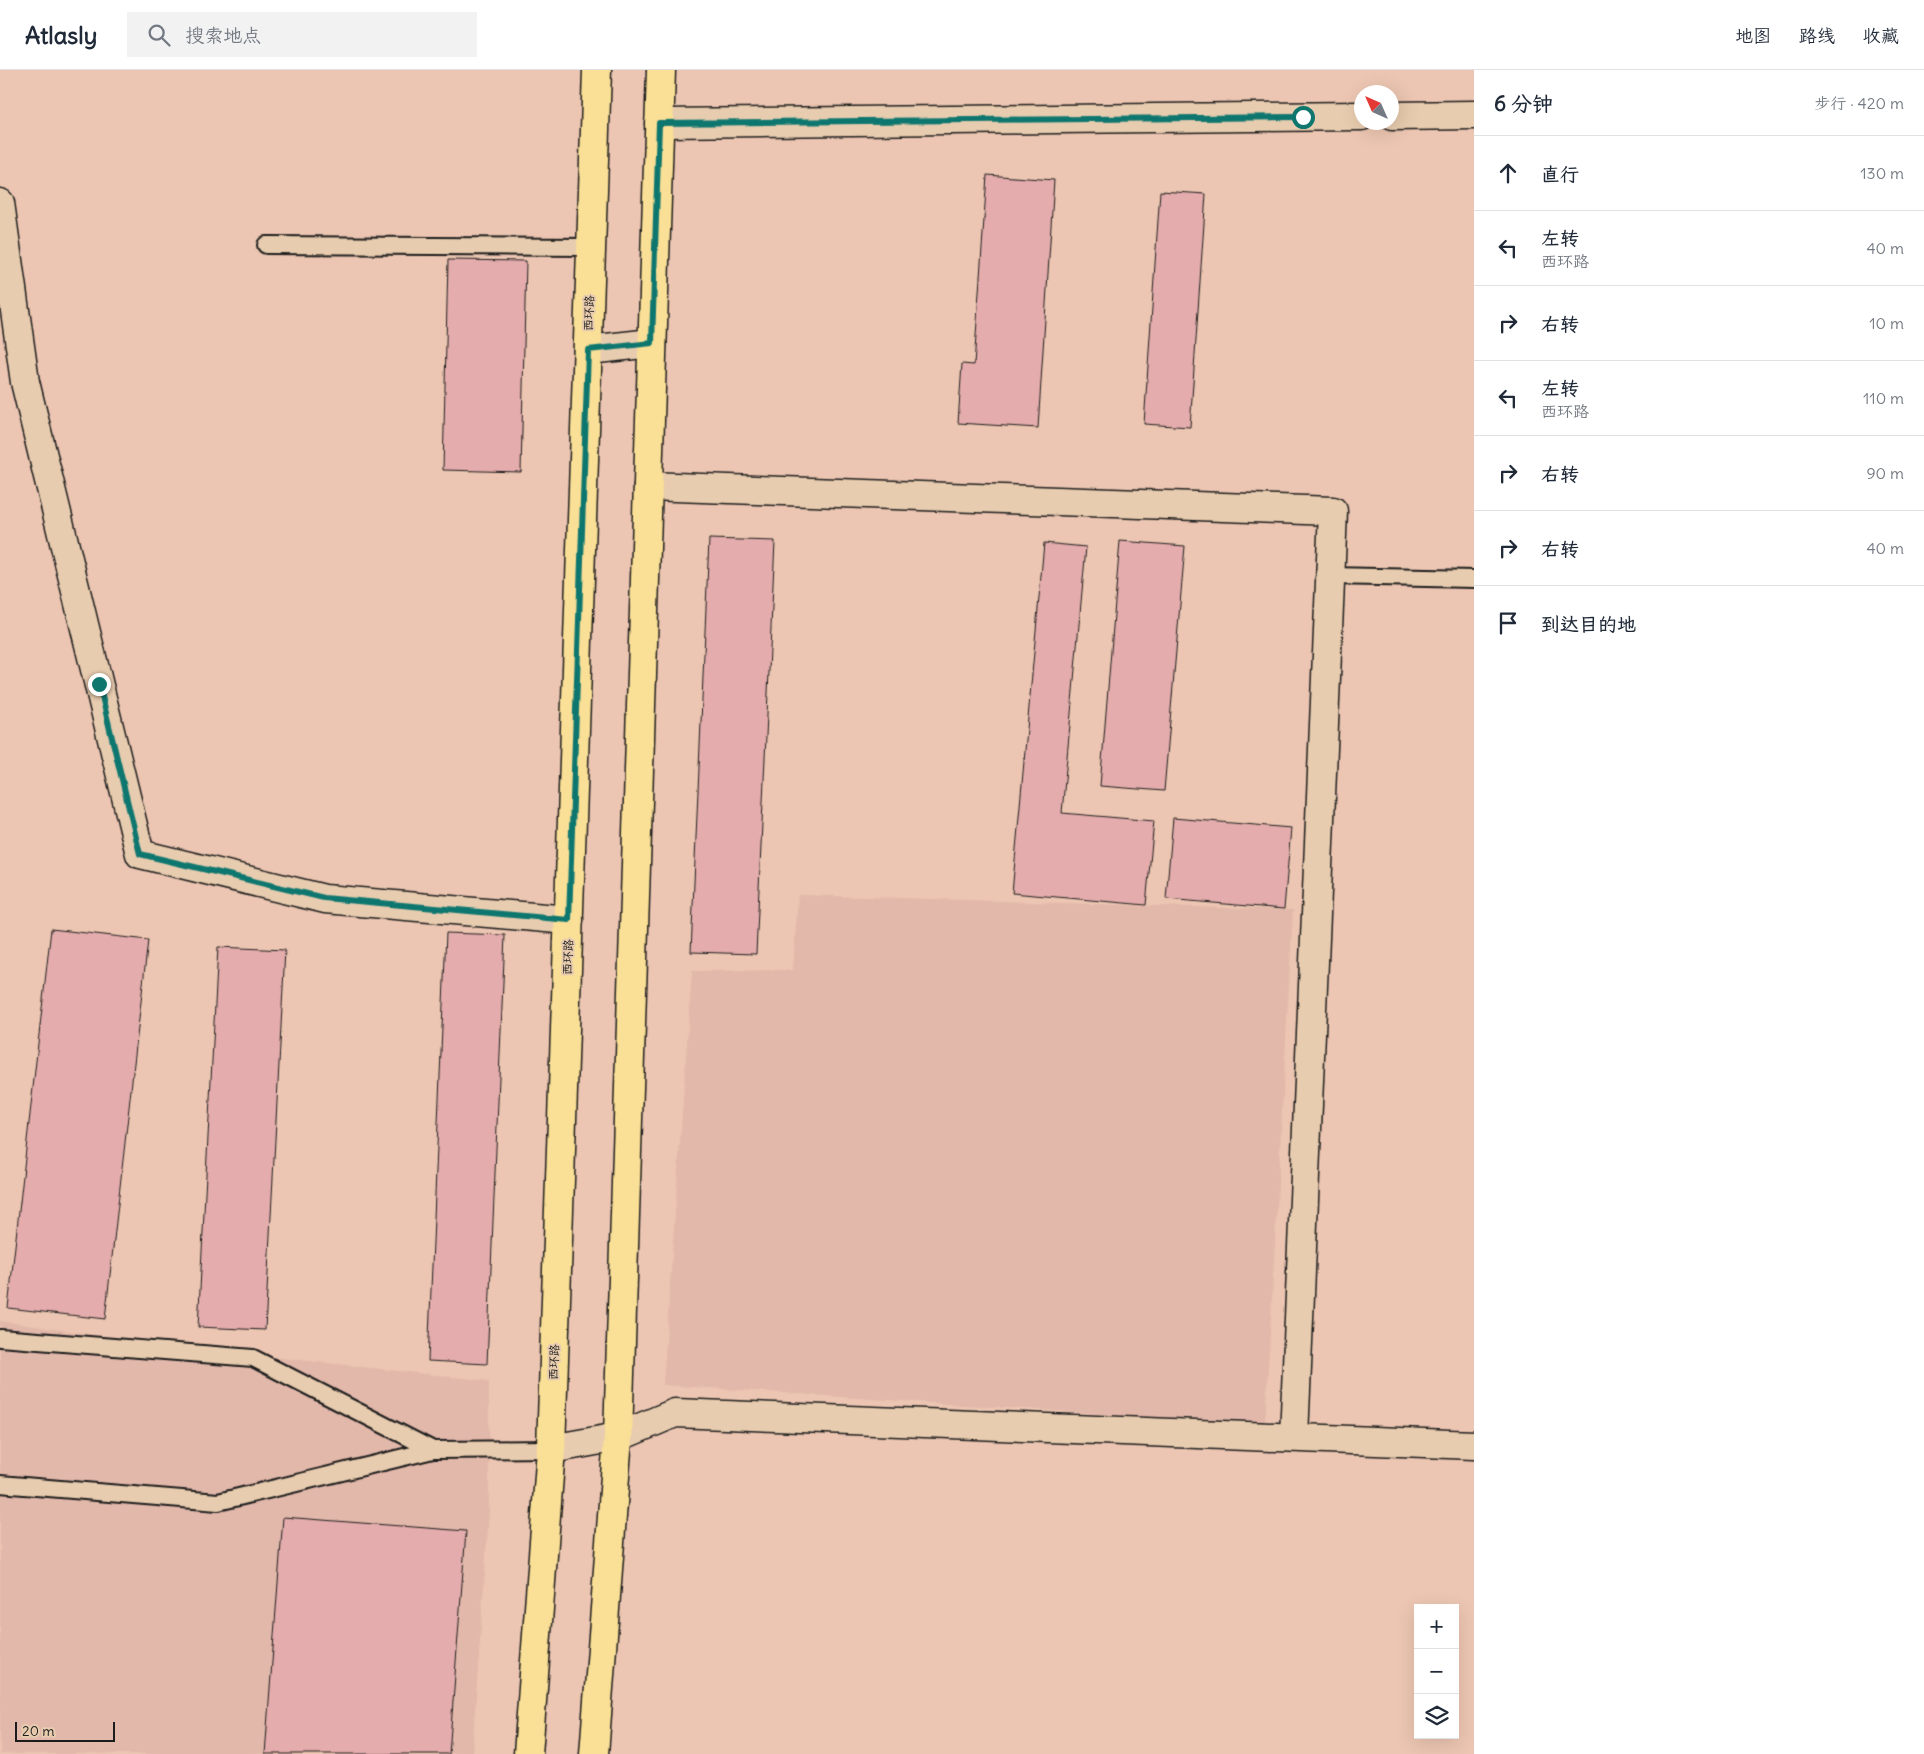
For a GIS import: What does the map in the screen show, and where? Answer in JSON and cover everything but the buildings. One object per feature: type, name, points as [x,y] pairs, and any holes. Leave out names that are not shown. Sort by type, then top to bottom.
[{"type":"main road","name":"西环路","points":[[528,1754],[552,1449],[597,70]]},
{"type":"main road","points":[[594,1754],[618,1437],[661,70]]},
{"type":"street","points":[[1399,116],[1474,115]]},
{"type":"street","points":[[659,123],[1354,116]]},
{"type":"street","points":[[0,203],[25,382],[140,854],[324,898],[569,920]]},
{"type":"street","points":[[588,350],[652,343]]},
{"type":"street","points":[[648,486],[1333,510],[1294,1437]]},
{"type":"street","points":[[552,1449],[618,1437],[675,1413],[1474,1445]]},
{"type":"lane","points":[[266,245],[591,247]]},
{"type":"lane","points":[[1330,576],[1474,580]]},
{"type":"lane","points":[[0,1338],[252,1358],[433,1450]]},
{"type":"lane","points":[[0,1484],[218,1502],[433,1450],[552,1449]]},
{"type":"shaded area","points":[[798,895],[1293,910],[1265,1425],[663,1385],[692,971],[793,970]]},
{"type":"shaded area","points":[[0,1321],[165,1345],[489,1381],[489,1512],[472,1754],[0,1754]]},
{"type":"route","points":[[99,684],[140,854],[324,898],[569,920],[588,350],[652,343],[659,123],[1303,117]]}]
